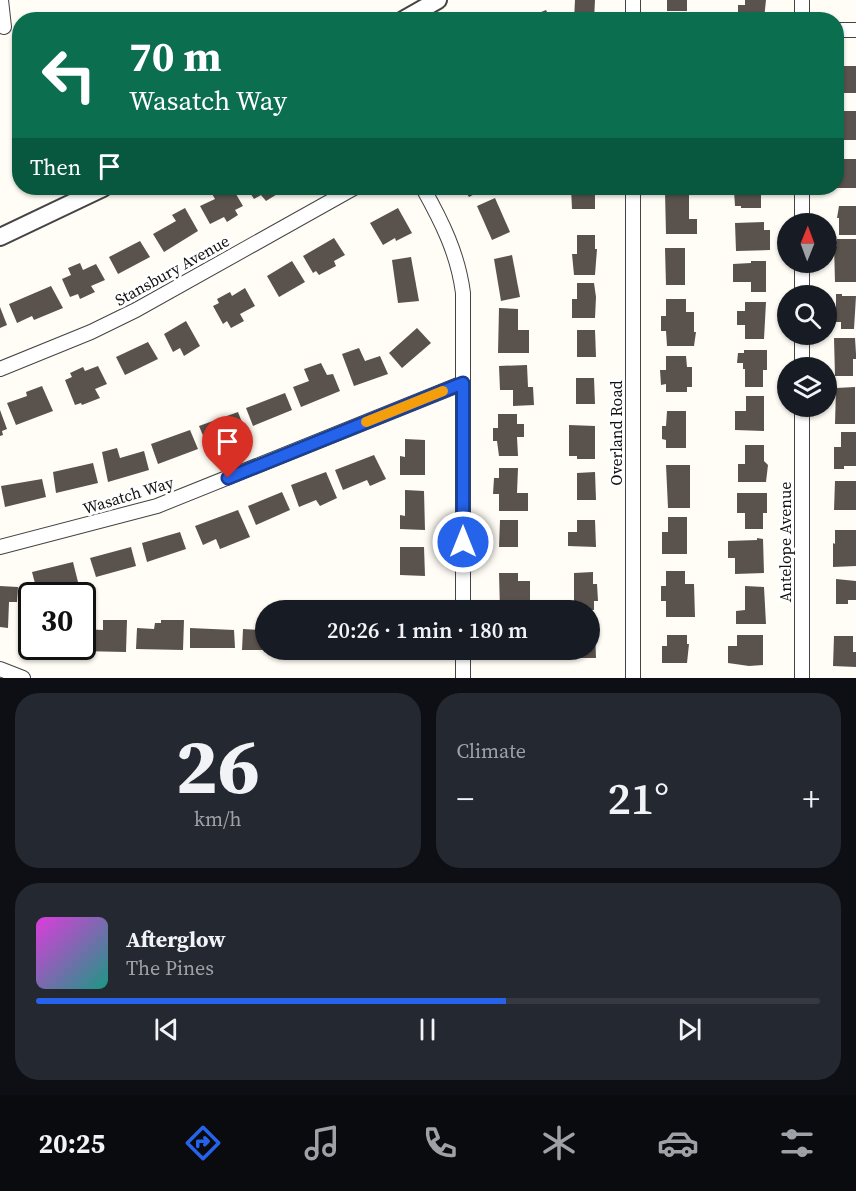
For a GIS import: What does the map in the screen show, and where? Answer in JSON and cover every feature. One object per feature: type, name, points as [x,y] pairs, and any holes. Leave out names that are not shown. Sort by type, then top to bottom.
[{"type":"street","points":[[1,0],[4,27]]},
{"type":"street","points":[[417,12],[438,0]]},
{"type":"street","points":[[0,237],[88,195]]},
{"type":"street","name":"Stansbury Avenue","points":[[0,369],[91,332],[136,310],[341,195]]},
{"type":"street","points":[[427,195],[448,234],[460,271],[463,308],[463,600]]},
{"type":"street","name":"Overland Road","points":[[633,195],[633,678]]},
{"type":"street","points":[[802,195],[802,213]]},
{"type":"street","name":"Wasatch Way","points":[[0,548],[157,506],[463,383]]},
{"type":"street","name":"Antelope Avenue","points":[[802,417],[802,678]]},
{"type":"street","points":[[463,660],[464,678]]},
{"type":"street","points":[[0,669],[23,678]]},
{"type":"building","points":[[575,0],[595,0],[594,12],[574,12]]},
{"type":"building","points":[[667,0],[687,0],[687,11],[667,11]]},
{"type":"building","points":[[745,0],[766,0],[765,12],[738,12],[738,5],[745,5]]},
{"type":"building","points":[[844,66],[856,66],[856,93],[844,93]]},
{"type":"building","points":[[844,111],[856,111],[856,140],[844,140]]},
{"type":"building","points":[[844,159],[856,159],[856,188],[844,188]]},
{"type":"building","points":[[213,195],[237,195],[243,206],[235,210],[238,215],[227,222],[224,217],[210,224],[200,206],[215,199]]},
{"type":"building","points":[[261,195],[276,195],[266,201]]},
{"type":"building","points":[[571,195],[595,195],[595,209],[572,209]]},
{"type":"building","points":[[665,195],[689,195],[689,219],[697,219],[697,234],[666,234]]},
{"type":"building","points":[[734,195],[761,195],[761,208],[735,206]]},
{"type":"building","points":[[495,198],[510,232],[492,240],[477,206]]},
{"type":"building","points":[[839,206],[856,206],[856,235],[839,235],[839,218],[837,218]]},
{"type":"building","points":[[185,208],[198,231],[164,252],[153,234],[176,221],[172,215]]},
{"type":"building","points":[[398,208],[412,233],[396,241],[395,238],[383,245],[370,223]]},
{"type":"building","points":[[764,222],[764,230],[770,230],[770,250],[736,251],[735,223]]},
{"type":"building","points":[[577,235],[595,235],[595,249],[597,249],[595,275],[574,275],[572,254],[577,254]]},
{"type":"building","points":[[334,238],[345,255],[334,261],[336,266],[319,275],[316,271],[313,273],[303,256]]},
{"type":"building","points":[[837,239],[856,239],[856,282],[835,282]]},
{"type":"building","points":[[140,241],[150,257],[118,274],[109,257]]},
{"type":"building","points":[[665,248],[685,248],[685,285],[666,285]]},
{"type":"building","points":[[512,255],[520,297],[501,301],[494,259]]},
{"type":"building","points":[[411,257],[419,301],[398,303],[392,260]]},
{"type":"building","points":[[292,261],[305,282],[279,297],[267,276]]},
{"type":"building","points":[[751,261],[766,261],[766,292],[751,292],[751,282],[733,282],[733,264],[751,263]]},
{"type":"building","points":[[80,263],[83,270],[96,264],[105,280],[91,286],[95,292],[80,299],[78,294],[70,297],[62,279],[71,275],[68,268]]},
{"type":"building","points":[[577,283],[594,283],[595,318],[572,318],[572,299],[577,299]]},
{"type":"building","points":[[51,286],[63,308],[34,320],[32,316],[17,323],[9,304]]},
{"type":"building","points":[[245,288],[255,306],[240,314],[244,321],[231,328],[227,321],[223,324],[213,306],[219,303],[217,299],[230,292],[232,296]]},
{"type":"building","points":[[837,294],[856,296],[854,329],[841,329],[841,322],[837,322]]},
{"type":"building","points":[[666,299],[686,299],[686,312],[694,312],[694,332],[696,332],[694,346],[667,346],[666,331],[661,331],[661,316],[666,316]]},
{"type":"building","points":[[745,302],[766,302],[764,339],[745,339],[745,325],[737,325],[737,311],[745,311]]},
{"type":"building","points":[[0,307],[7,325],[0,328]]},
{"type":"building","points":[[499,308],[518,309],[518,330],[529,330],[529,353],[498,353]]},
{"type":"building","points":[[186,321],[200,346],[184,356],[180,348],[173,352],[164,334]]},
{"type":"building","points":[[417,328],[431,343],[402,368],[389,353]]},
{"type":"building","points":[[577,330],[595,330],[596,357],[577,357]]},
{"type":"building","points":[[837,338],[855,338],[856,359],[853,359],[853,376],[837,376],[837,357],[834,357],[834,345],[837,345]]},
{"type":"building","points":[[148,342],[158,359],[125,375],[116,357]]},
{"type":"building","points":[[359,348],[365,361],[380,356],[388,374],[354,386],[342,354]]},
{"type":"building","points":[[744,350],[767,350],[767,370],[763,370],[763,387],[745,387],[743,363],[737,363],[738,353],[744,353]]},
{"type":"building","points":[[666,356],[686,356],[687,367],[692,367],[692,387],[687,387],[687,392],[666,392],[666,384],[661,385],[660,370],[666,370]]},
{"type":"building","points":[[321,363],[327,375],[333,374],[340,391],[301,407],[293,387],[309,381],[304,369]]},
{"type":"building","points":[[527,365],[528,387],[533,387],[534,405],[513,406],[513,390],[500,390],[499,366]]},
{"type":"building","points":[[98,366],[107,384],[95,389],[100,398],[82,405],[81,403],[75,405],[65,380],[72,377],[70,373],[83,367],[85,371]]},
{"type":"building","points":[[576,378],[594,378],[595,404],[576,404]]},
{"type":"building","points":[[42,386],[53,411],[16,425],[7,403],[27,396],[26,392]]},
{"type":"building","points":[[855,387],[855,424],[835,424],[837,388]]},
{"type":"building","points":[[285,393],[292,410],[253,426],[246,408]]},
{"type":"building","points":[[746,396],[764,396],[764,431],[735,430],[735,411],[746,411]]},
{"type":"building","points":[[0,410],[7,429],[2,431],[3,435],[0,436]]},
{"type":"building","points":[[667,411],[686,411],[686,448],[666,448],[666,440],[662,439],[662,426],[666,426]]},
{"type":"building","points":[[238,412],[245,430],[207,445],[199,426]]},
{"type":"building","points":[[498,414],[517,414],[517,424],[524,424],[524,437],[517,437],[518,456],[499,456],[497,441],[493,441],[493,428],[498,428]]},
{"type":"building","points":[[569,425],[595,426],[595,459],[577,459],[577,456],[569,456]]},
{"type":"building","points":[[190,430],[198,449],[158,464],[151,444]]},
{"type":"building","points":[[841,432],[856,432],[856,466],[834,469],[834,447],[841,447]]},
{"type":"building","points":[[405,439],[425,440],[425,475],[400,475],[400,456],[405,457]]},
{"type":"building","points":[[745,445],[764,445],[764,461],[768,465],[766,482],[738,482],[738,464],[745,464]]},
{"type":"building","points":[[117,448],[120,458],[144,451],[149,470],[108,482],[102,452]]},
{"type":"building","points":[[374,455],[386,479],[370,486],[367,480],[343,490],[335,470]]},
{"type":"building","points":[[93,463],[98,483],[56,493],[53,472]]},
{"type":"building","points":[[666,465],[690,465],[690,508],[668,508]]},
{"type":"building","points":[[499,468],[518,468],[517,493],[528,493],[528,511],[499,511],[499,494],[493,494],[494,478],[499,478]]},
{"type":"building","points":[[326,472],[337,498],[320,506],[316,500],[299,507],[291,485]]},
{"type":"building","points":[[595,472],[596,500],[577,500],[577,473]]},
{"type":"building","points":[[42,479],[46,497],[5,507],[1,486]]},
{"type":"building","points":[[835,481],[856,481],[856,510],[834,510]]},
{"type":"building","points":[[405,490],[424,491],[425,530],[400,529],[400,515],[405,516]]},
{"type":"building","points":[[282,492],[290,510],[256,525],[248,506]]},
{"type":"building","points":[[737,493],[767,493],[767,513],[763,513],[763,529],[745,529],[745,513],[737,513]]},
{"type":"building","points":[[238,510],[250,537],[220,549],[216,539],[203,545],[195,526]]},
{"type":"building","points":[[668,517],[687,517],[687,554],[662,554],[662,532],[668,532]]},
{"type":"building","points":[[500,520],[518,520],[518,547],[499,547]]},
{"type":"building","points":[[577,520],[595,520],[596,547],[568,546],[568,532],[577,532]]},
{"type":"building","points":[[835,530],[856,530],[856,566],[833,567]]},
{"type":"building","points":[[180,532],[186,549],[147,562],[142,543]]},
{"type":"building","points":[[757,538],[763,539],[764,573],[735,574],[735,558],[728,558],[728,541],[757,540]]},
{"type":"building","points":[[131,547],[136,566],[96,577],[90,558]]},
{"type":"building","points":[[400,547],[424,547],[425,576],[400,575]]},
{"type":"building","points":[[73,562],[78,582],[35,582],[32,572]]},
{"type":"building","points":[[666,571],[685,571],[685,584],[694,584],[695,617],[666,617],[666,601],[661,601],[661,586],[666,586]]},
{"type":"building","points":[[593,572],[593,584],[597,584],[598,600],[574,600],[574,573]]},
{"type":"building","points":[[499,573],[518,573],[518,581],[530,581],[530,600],[500,600]]},
{"type":"building","points":[[836,579],[856,581],[856,600],[848,600],[848,604],[836,604]]},
{"type":"building","points":[[0,586],[18,587],[17,602],[9,602],[8,628],[0,627]]},
{"type":"building","points":[[745,586],[764,587],[766,624],[736,624],[736,611],[745,610]]},
{"type":"building","points":[[103,620],[127,620],[126,652],[96,651],[96,630],[103,630]]},
{"type":"building","points":[[161,620],[184,620],[183,650],[136,649],[137,628],[154,629],[155,623],[161,623]]},
{"type":"building","points":[[190,628],[234,630],[235,648],[190,648]]},
{"type":"building","points":[[243,629],[255,630],[255,650],[242,650]]},
{"type":"building","points":[[667,635],[687,635],[687,644],[689,644],[687,663],[662,663],[662,646],[667,646]]},
{"type":"building","points":[[737,635],[763,635],[763,665],[728,663],[728,646],[737,646]]},
{"type":"building","points":[[834,636],[853,636],[856,667],[833,666]]},
{"type":"slow traffic","points":[[366,422],[443,391]]},
{"type":"route","points":[[228,478],[463,383],[463,542]]}]
